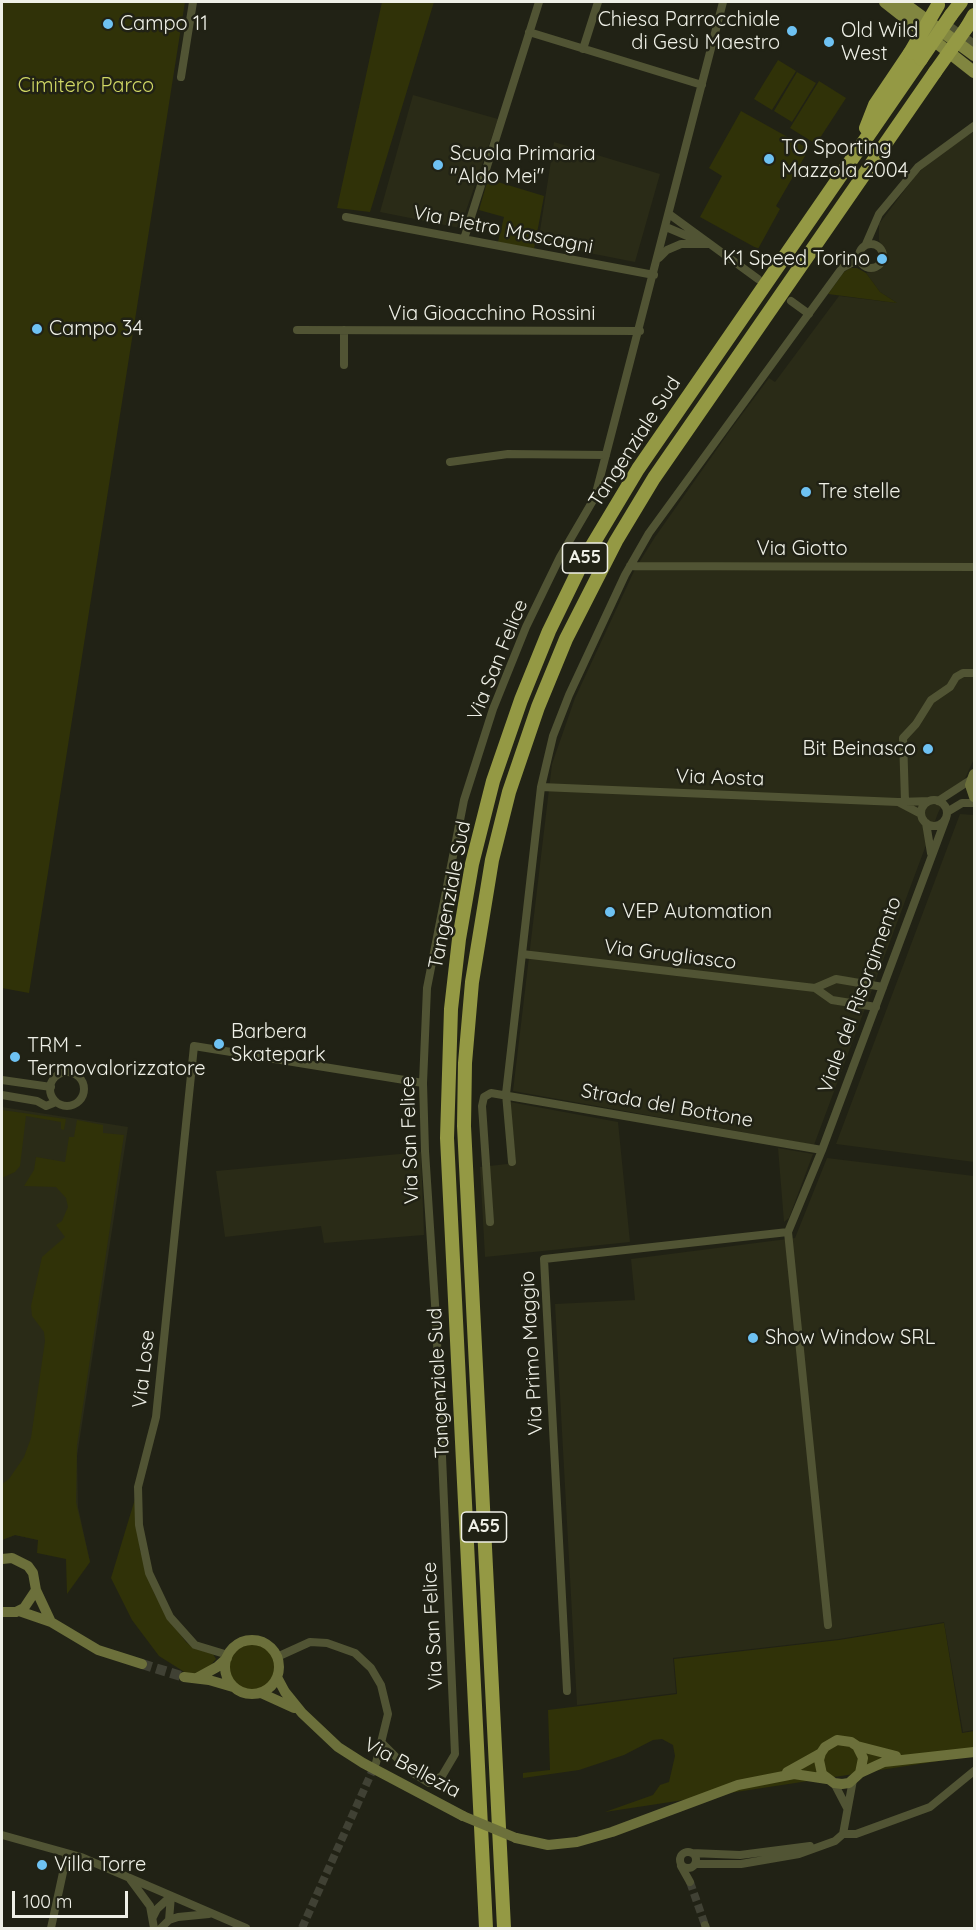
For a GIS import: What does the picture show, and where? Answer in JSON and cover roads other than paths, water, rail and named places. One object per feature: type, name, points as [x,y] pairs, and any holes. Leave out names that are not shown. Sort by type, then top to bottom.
[{"type":"highway","name":"Tangenziale Sud","points":[[486,1929],[447,1126],[448,1048],[454,976],[472,864],[494,781],[521,700],[545,640],[584,559],[638,469],[855,153],[916,56],[961,2]]},
{"type":"highway","points":[[916,56],[939,3]]},
{"type":"highway","name":"Tangenziale Sud","points":[[504,1929],[464,1126],[465,1064],[472,982],[492,860],[509,792],[538,707],[566,639],[602,566],[654,478],[971,21]]},
{"type":"main road","points":[[885,2],[975,72]]},
{"type":"main road","points":[[904,3],[975,55]]},
{"type":"street","points":[[182,77],[194,2]]},
{"type":"street","points":[[464,239],[539,2]]},
{"type":"street","points":[[583,49],[598,2]]},
{"type":"street","name":"Via San Felice","points":[[382,1743],[410,1771],[429,1783],[442,1776],[455,1754],[423,1083],[427,988],[464,800],[509,668],[560,557],[595,497],[640,331],[723,2]]},
{"type":"street","points":[[904,3],[927,10],[975,44]]},
{"type":"street","points":[[529,32],[702,85]]},
{"type":"street","points":[[876,220],[882,259],[874,268],[865,267],[859,260],[859,250],[866,244],[876,220],[918,167],[975,120]]},
{"type":"street","points":[[965,130],[975,126]]},
{"type":"street","points":[[669,214],[758,279]]},
{"type":"street","name":"Via Pietro Mascagni","points":[[346,217],[654,275]]},
{"type":"street","points":[[666,227],[709,244]]},
{"type":"street","points":[[658,259],[676,245],[709,244]]},
{"type":"street","points":[[866,244],[874,244],[881,249]]},
{"type":"street","points":[[512,1162],[506,1094],[541,787],[553,736],[569,695],[630,566],[649,533],[842,268],[859,260]]},
{"type":"street","points":[[791,301],[809,314]]},
{"type":"street","name":"Via Gioacchino Rossini","points":[[297,330],[640,331]]},
{"type":"street","points":[[344,330],[344,365]]},
{"type":"street","points":[[450,462],[508,454],[606,455]]},
{"type":"street","name":"Via Giotto","points":[[630,566],[975,567]]},
{"type":"street","points":[[901,801],[903,738],[916,724],[931,700],[950,687],[956,677],[963,673],[975,673]]},
{"type":"street","points":[[973,777],[971,791],[975,797]]},
{"type":"street","points":[[921,814],[924,804],[934,801],[973,777]]},
{"type":"street","name":"Via Aosta","points":[[541,787],[934,801]]},
{"type":"street","name":"Via Aosta","points":[[901,801],[921,814]]},
{"type":"street","points":[[934,801],[946,815]]},
{"type":"street","points":[[926,823],[937,825],[962,803],[975,803]]},
{"type":"street","name":"Viale del Risorgimento","points":[[921,814],[926,823],[931,853]]},
{"type":"street","name":"Viale del Risorgimento","points":[[822,1150],[946,815]]},
{"type":"street","name":"Via Grugliasco","points":[[522,954],[814,988],[832,1000],[876,1007]]},
{"type":"street","name":"Via Grugliasco","points":[[814,988],[836,979],[884,987]]},
{"type":"street","name":"Via Lose","points":[[228,1657],[195,1645],[170,1617],[149,1573],[142,1549],[139,1516],[138,1487],[156,1417],[194,1046],[423,1083]]},
{"type":"street","points":[[2,1095],[37,1101],[46,1106],[56,1102],[66,1106],[77,1104],[83,1095],[84,1085],[79,1077],[66,1072],[54,1078],[51,1087],[56,1102]]},
{"type":"street","points":[[2,1080],[51,1087]]},
{"type":"street","points":[[490,1222],[482,1100],[491,1093],[506,1094]]},
{"type":"street","name":"Strada del Bottone","points":[[506,1094],[822,1150]]},
{"type":"street","points":[[822,1150],[788,1232],[828,1625]]},
{"type":"street","name":"Via Primo Maggio","points":[[567,1691],[544,1259],[788,1232]]},
{"type":"street","points":[[2,1559],[12,1558],[28,1566],[33,1573],[36,1590],[51,1622]]},
{"type":"street","points":[[19,1611],[30,1603],[36,1590]]},
{"type":"street","points":[[2,1612],[19,1611],[51,1622],[98,1650],[142,1664]]},
{"type":"street","points":[[196,1678],[217,1667],[233,1649],[249,1641],[265,1644],[277,1657],[277,1677],[269,1688],[261,1693]]},
{"type":"street","points":[[277,1657],[310,1642],[336,1644],[356,1653],[371,1668],[385,1695],[388,1714],[376,1763]]},
{"type":"street","points":[[228,1657],[226,1671],[235,1688]]},
{"type":"street","name":"Via Bellezia","points":[[184,1677],[221,1682],[242,1692],[261,1693],[277,1698],[302,1713]]},
{"type":"street","name":"Via Bellezia","points":[[277,1677],[285,1692],[302,1713],[338,1747],[363,1763],[463,1816],[516,1838],[548,1845],[577,1842],[612,1832],[738,1785],[782,1775]]},
{"type":"street","points":[[782,1775],[821,1753],[825,1747],[837,1740],[851,1742],[891,1756],[909,1757]]},
{"type":"street","points":[[681,1864],[687,1869],[695,1865],[762,1861],[787,1857],[835,1841],[843,1834],[863,1758],[857,1746]]},
{"type":"street","points":[[782,1775],[802,1774],[842,1784],[878,1763],[909,1757],[975,1752]]},
{"type":"street","points":[[821,1753],[820,1767],[843,1795],[849,1812]]},
{"type":"street","points":[[843,1834],[856,1834],[930,1807],[975,1771]]},
{"type":"street","points":[[2,1835],[67,1854],[129,1878],[246,1929]]},
{"type":"street","points":[[692,1853],[695,1865],[690,1882],[681,1864],[682,1854],[692,1853],[740,1855],[815,1847]]},
{"type":"street","points":[[51,1929],[67,1854]]},
{"type":"street","points":[[129,1878],[143,1894],[153,1917],[154,1929]]},
{"type":"street","points":[[153,1917],[157,1909],[171,1896]]},
{"type":"street","points":[[169,1920],[171,1896]]},
{"type":"street","points":[[161,1929],[169,1920],[186,1915],[213,1914]]},
{"type":"tunnel","points":[[142,1664],[184,1677]]},
{"type":"tunnel","points":[[302,1928],[375,1765]]},
{"type":"tunnel","points":[[690,1882],[705,1925]]},
{"type":"place","name":"Campo 11","points":[[108,24]]},
{"type":"place","name":"Chiesa Parrocchiale di Gesù Maestro","points":[[792,31]]},
{"type":"place","name":"Old Wild West","points":[[829,42]]},
{"type":"place","name":"TO Sporting Mazzola 2004","points":[[769,159]]},
{"type":"place","name":"Scuola Primaria \"Aldo Mei\"","points":[[438,165]]},
{"type":"place","name":"K1 Speed Torino","points":[[882,259]]},
{"type":"place","name":"Campo 34","points":[[37,329]]},
{"type":"place","name":"Tre stelle","points":[[806,492]]},
{"type":"place","name":"Bit Beinasco","points":[[928,749]]},
{"type":"place","name":"VEP Automation","points":[[610,912]]},
{"type":"place","name":"Barbera Skatepark","points":[[219,1044]]},
{"type":"place","name":"TRM - Termovalorizzatore","points":[[15,1057]]},
{"type":"place","name":"Show Window SRL","points":[[753,1338]]},
{"type":"place","name":"Villa Torre","points":[[42,1865]]},
{"type":"park label","name":"Cimitero Parco","points":[[86,86]]}]
